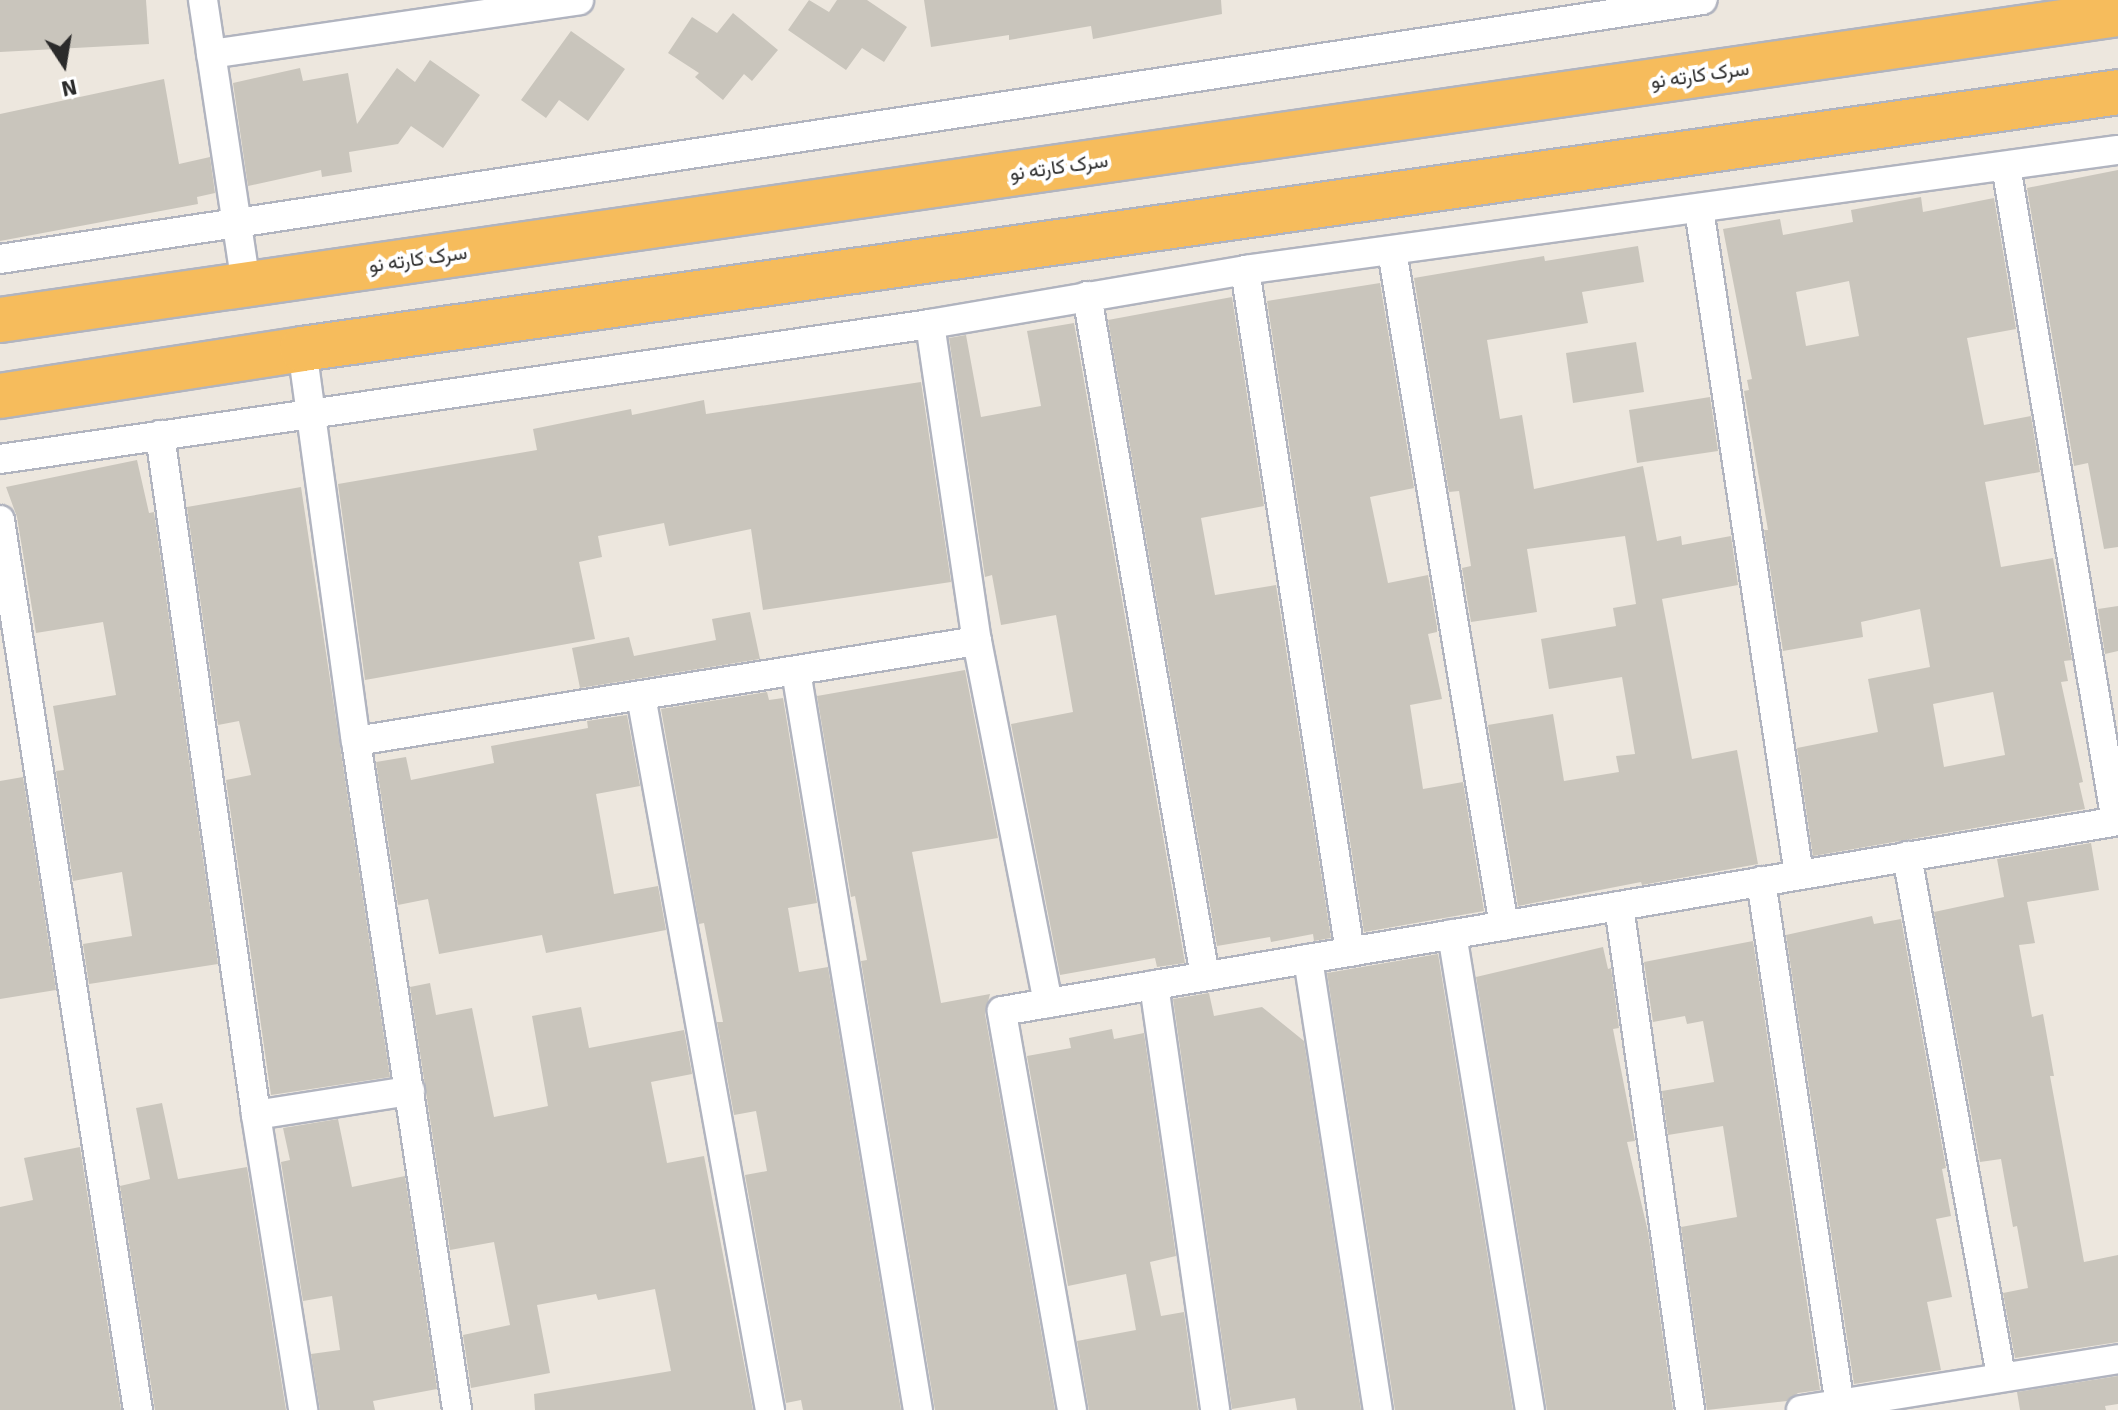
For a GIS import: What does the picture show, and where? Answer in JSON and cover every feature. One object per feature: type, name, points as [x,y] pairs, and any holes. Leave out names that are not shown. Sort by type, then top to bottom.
[{"type":"highway","name":"سرک کارته نو","points":[[0,320],[2118,14]]},
{"type":"highway","points":[[0,396],[302,349],[2118,92]]},
{"type":"street","points":[[203,0],[246,283]]},
{"type":"street","points":[[211,54],[505,5],[579,0]]},
{"type":"street","points":[[0,259],[236,220],[1702,0]]},
{"type":"street","points":[[0,459],[930,324],[1245,270],[2118,150]]},
{"type":"street","points":[[1072,1410],[1002,1011],[2117,821],[2006,166]]},
{"type":"street","points":[[1699,209],[1799,875]]},
{"type":"street","points":[[1392,251],[1504,926]]},
{"type":"street","points":[[1245,270],[1350,952]]},
{"type":"street","points":[[1087,296],[1205,976]]},
{"type":"street","points":[[930,324],[977,641],[1048,1003]]},
{"type":"street","points":[[302,349],[356,741],[457,1410]]},
{"type":"street","points":[[160,435],[256,1115],[303,1410]]},
{"type":"street","points":[[0,520],[138,1410]]},
{"type":"street","points":[[356,741],[977,641]]},
{"type":"street","points":[[796,671],[918,1410]]},
{"type":"street","points":[[641,696],[770,1410]]},
{"type":"street","points":[[1907,856],[2001,1376]]},
{"type":"street","points":[[1761,881],[1840,1406]]},
{"type":"street","points":[[1619,906],[1690,1410]]},
{"type":"street","points":[[1452,934],[1530,1410]]},
{"type":"street","points":[[1308,959],[1378,1410]]},
{"type":"street","points":[[1154,985],[1215,1410]]},
{"type":"street","points":[[256,1115],[410,1091]]},
{"type":"street","points":[[1801,1410],[2118,1359]]},
{"type":"building","points":[[0,0],[146,0],[149,44],[0,52]]},
{"type":"building","points":[[809,0],[829,12],[837,0],[867,0],[907,27],[884,62],[862,48],[846,70],[788,30]]},
{"type":"building","points":[[924,0],[1221,0],[1222,14],[1093,39],[1091,26],[1009,40],[1009,35],[931,47]]},
{"type":"building","points":[[733,13],[778,50],[752,81],[744,74],[723,100],[695,77],[699,73],[668,53],[692,17],[717,33]]},
{"type":"building","points":[[571,31],[625,69],[588,121],[559,100],[546,118],[521,100]]},
{"type":"building","points":[[430,60],[480,95],[443,148],[411,126],[398,144],[349,152],[352,172],[322,177],[321,170],[248,186],[233,83],[300,68],[303,81],[348,73],[357,124],[397,68],[415,82]]},
{"type":"building","points":[[164,79],[179,164],[210,157],[215,193],[197,197],[198,204],[0,241],[0,114]]},
{"type":"building","points":[[2118,170],[2118,547],[2104,549],[2088,463],[2074,466],[2027,188]]},
{"type":"building","points":[[1921,197],[1923,212],[1994,198],[2016,329],[1967,338],[1984,425],[2031,416],[2040,472],[1985,482],[2001,567],[2053,558],[2072,660],[2064,661],[2068,681],[2061,682],[2083,782],[2079,783],[2085,809],[1813,856],[1797,748],[1878,732],[1868,679],[1930,667],[1920,609],[1861,622],[1863,637],[1783,651],[1764,530],[1768,530],[1744,391],[1749,390],[1747,380],[1752,379],[1723,229],[1780,219],[1783,235],[1853,222],[1851,210]],"holes":[[[1849,281],[1859,336],[1806,346],[1796,292]],[[1993,692],[2005,755],[1944,767],[1933,704]]]},
{"type":"building","points":[[1638,246],[1644,282],[1582,292],[1588,323],[1487,340],[1500,419],[1522,415],[1534,489],[1643,466],[1657,541],[1681,536],[1682,545],[1731,536],[1738,585],[1662,599],[1692,759],[1737,750],[1758,864],[1642,885],[1641,882],[1518,906],[1488,725],[1553,714],[1564,781],[1619,772],[1616,756],[1635,754],[1622,677],[1549,689],[1541,639],[1616,626],[1613,608],[1636,604],[1625,536],[1527,549],[1537,612],[1471,622],[1462,568],[1471,566],[1459,491],[1449,492],[1414,278],[1544,256],[1545,261]]},
{"type":"building","points":[[1380,283],[1414,488],[1370,497],[1388,583],[1428,575],[1437,632],[1428,634],[1442,699],[1410,705],[1423,789],[1463,782],[1484,911],[1364,932],[1267,301]]},
{"type":"building","points":[[1232,297],[1264,506],[1201,518],[1215,595],[1276,585],[1331,938],[1314,941],[1313,934],[1271,942],[1270,937],[1217,946],[1108,320]]},
{"type":"building","points":[[1074,323],[1185,963],[1157,967],[1155,958],[1060,975],[1011,724],[1073,712],[1056,615],[1001,625],[992,575],[985,577],[949,338],[966,335],[981,417],[1041,406],[1027,331]]},
{"type":"building","points":[[1636,342],[1644,392],[1573,403],[1566,353]]},
{"type":"building","points":[[921,382],[951,582],[763,610],[751,529],[669,546],[664,523],[598,536],[602,557],[579,562],[595,639],[365,680],[338,484],[537,450],[533,429],[631,409],[632,415],[704,400],[706,414]]},
{"type":"building","points":[[1710,397],[1718,451],[1637,463],[1629,410]]},
{"type":"building","points":[[137,460],[149,513],[154,512],[218,964],[89,984],[83,944],[132,936],[122,872],[73,881],[56,771],[64,770],[53,706],[116,695],[103,622],[36,633],[17,517],[6,487]]},
{"type":"building","points":[[301,487],[390,1077],[271,1095],[226,780],[251,775],[239,721],[218,725],[187,507]]},
{"type":"building","points":[[2118,606],[2118,651],[2105,654],[2098,609]]},
{"type":"building","points":[[750,612],[760,659],[580,688],[572,648],[629,637],[634,656],[716,640],[712,619]]},
{"type":"building","points":[[965,670],[998,838],[912,852],[941,1003],[990,994],[985,1014],[1055,1410],[935,1410],[861,961],[867,960],[855,896],[851,897],[817,696]]},
{"type":"building","points":[[767,692],[769,700],[783,698],[817,903],[788,908],[799,972],[828,967],[901,1410],[803,1410],[801,1400],[786,1403],[745,1175],[767,1171],[756,1111],[734,1115],[717,1022],[723,1022],[704,923],[699,924],[661,709]]},
{"type":"building","points":[[627,715],[640,786],[596,794],[614,894],[658,886],[666,930],[546,953],[542,935],[439,954],[428,899],[398,905],[376,762],[406,757],[411,780],[494,763],[491,746],[588,728],[587,721]]},
{"type":"building","points":[[23,777],[56,990],[0,999],[0,781]]},
{"type":"building","points":[[2091,843],[2099,890],[2027,902],[2035,943],[2019,945],[2032,1017],[2043,1014],[2054,1076],[2050,1076],[2084,1262],[2118,1255],[2118,1342],[2015,1358],[2003,1293],[2028,1288],[2017,1226],[2013,1227],[2001,1159],[1980,1162],[1934,912],[2004,897],[1997,859]]},
{"type":"building","points":[[1872,916],[1874,924],[1901,919],[1946,1168],[1942,1169],[1951,1216],[1936,1219],[1952,1297],[1927,1302],[1941,1370],[1854,1384],[1786,935]]},
{"type":"building","points":[[1753,941],[1820,1390],[1798,1393],[1787,1401],[1707,1410],[1681,1227],[1737,1217],[1723,1126],[1668,1135],[1662,1091],[1714,1082],[1703,1021],[1687,1024],[1685,1016],[1653,1022],[1644,962]]},
{"type":"building","points":[[1603,947],[1608,969],[1611,968],[1619,1028],[1613,1029],[1635,1141],[1627,1142],[1648,1232],[1673,1410],[1547,1410],[1476,977]]},
{"type":"building","points":[[1438,954],[1513,1410],[1395,1410],[1327,973]]},
{"type":"building","points":[[430,983],[436,1015],[472,1008],[494,1117],[548,1106],[532,1016],[581,1007],[589,1048],[684,1030],[692,1074],[651,1082],[667,1163],[704,1156],[753,1410],[535,1410],[534,1394],[671,1371],[655,1289],[598,1300],[596,1294],[537,1305],[550,1373],[471,1388],[463,1335],[510,1325],[494,1242],[450,1250],[410,987]]},
{"type":"building","points":[[1209,993],[1214,1016],[1262,1007],[1304,1041],[1361,1410],[1297,1410],[1295,1398],[1232,1409],[1173,999]]},
{"type":"building","points":[[1112,1029],[1114,1039],[1144,1033],[1176,1256],[1150,1262],[1161,1316],[1184,1312],[1198,1410],[1089,1410],[1077,1341],[1136,1330],[1126,1274],[1068,1286],[1027,1056],[1071,1048],[1069,1038]]},
{"type":"building","points":[[162,1103],[178,1179],[247,1167],[286,1410],[155,1410],[120,1186],[150,1179],[136,1108]]},
{"type":"building","points":[[338,1119],[352,1187],[405,1176],[437,1389],[373,1401],[375,1410],[320,1410],[311,1354],[340,1350],[332,1296],[303,1301],[281,1162],[290,1160],[283,1128]]},
{"type":"building","points":[[80,1147],[121,1410],[0,1410],[0,1207],[33,1200],[24,1158]]},
{"type":"building","points":[[2118,1376],[2118,1404],[2105,1406],[2106,1410],[2020,1410],[2017,1392]]}]
